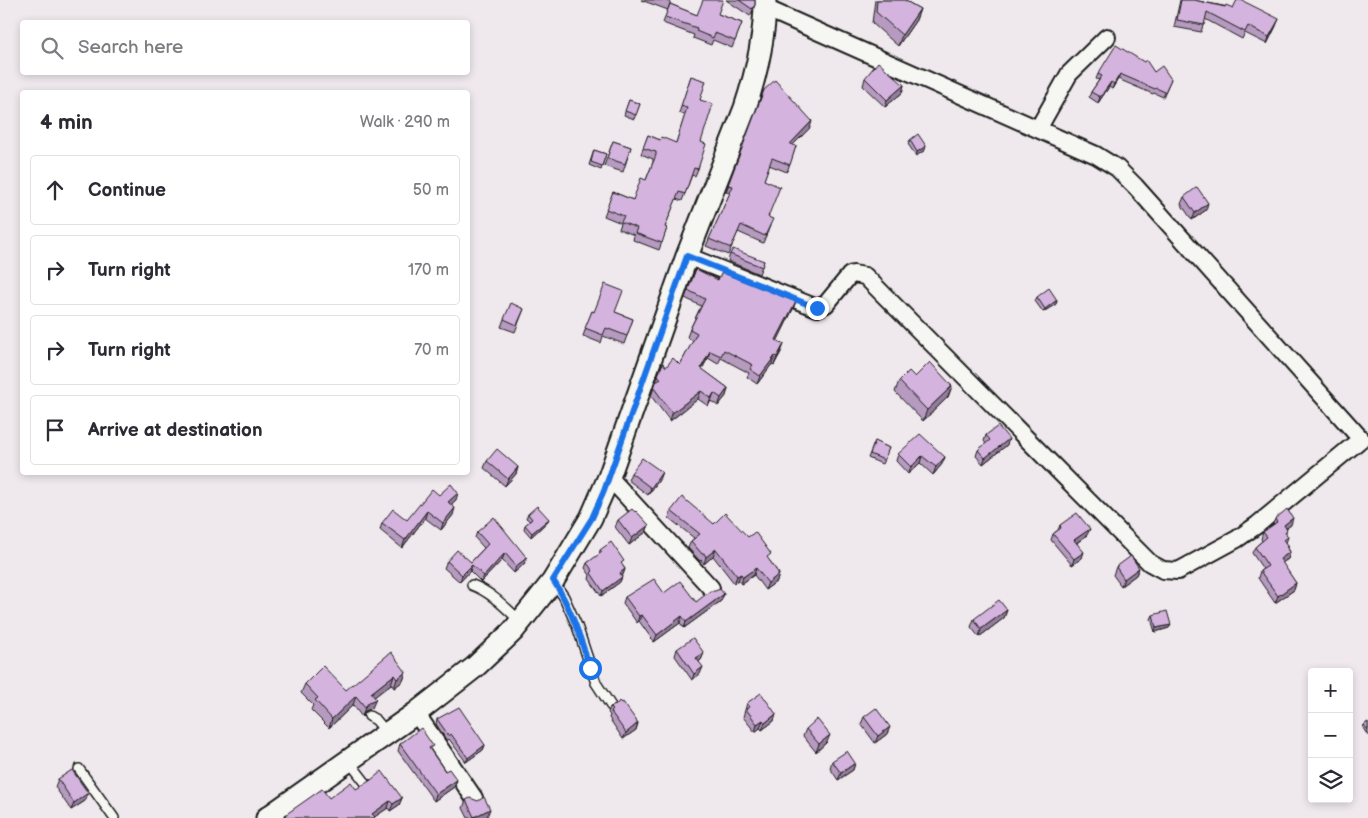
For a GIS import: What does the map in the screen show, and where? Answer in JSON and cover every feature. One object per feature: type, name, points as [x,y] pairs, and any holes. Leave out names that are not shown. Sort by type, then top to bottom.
[{"type":"street","points":[[266,818],[416,713],[475,667],[520,621],[553,580],[592,518],[610,477],[687,256],[752,87],[762,48],[765,4],[1096,155],[1117,168],[1364,437],[1257,525],[1237,539],[1178,571],[1163,570],[1150,563],[865,276],[850,275],[826,304],[817,308],[687,256]]},
{"type":"street","points":[[1038,129],[1069,74],[1107,37]]},
{"type":"street","points":[[610,477],[710,588]]},
{"type":"street","points":[[416,713],[474,798]]},
{"type":"lane","points":[[553,580],[564,597],[577,626],[596,683],[611,706]]},
{"type":"lane","points":[[472,585],[482,589],[497,600],[520,621]]},
{"type":"lane","points":[[369,716],[376,720],[388,733]]},
{"type":"lane","points":[[348,760],[365,782]]},
{"type":"lane","points":[[79,769],[114,818]]},
{"type":"building","points":[[703,0],[723,0],[718,14],[742,23],[735,41],[715,33],[713,38],[696,31],[697,28],[665,17],[670,4],[697,15]]},
{"type":"building","points":[[739,0],[755,0],[755,5],[752,9]]},
{"type":"building","points":[[877,0],[904,0],[920,9],[902,35],[876,12]]},
{"type":"building","points":[[1181,0],[1194,0],[1225,7],[1226,5],[1233,8],[1237,0],[1241,0],[1279,19],[1269,37],[1248,26],[1245,32],[1207,12],[1204,25],[1177,20]]},
{"type":"building","points":[[1116,45],[1144,62],[1146,60],[1154,72],[1162,66],[1171,79],[1165,92],[1120,74],[1114,84],[1111,82],[1100,97],[1091,92],[1102,76],[1098,74]]},
{"type":"building","points":[[878,62],[904,85],[887,100],[865,78]]},
{"type":"building","points":[[691,76],[706,81],[700,100],[713,104],[701,142],[706,144],[698,169],[694,168],[685,194],[679,192],[665,227],[667,228],[662,243],[635,233],[637,228],[621,222],[624,216],[606,209],[613,192],[633,200],[641,178],[646,180],[656,155],[656,152],[643,148],[648,135],[660,140],[661,137],[676,143],[687,108],[681,106]]},
{"type":"building","points":[[775,80],[812,121],[790,144],[796,146],[790,165],[772,158],[764,180],[780,187],[768,217],[773,219],[765,236],[741,225],[731,248],[709,239],[733,186],[728,185],[764,90]]},
{"type":"building","points":[[629,100],[640,104],[636,115],[625,111]]},
{"type":"building","points":[[918,134],[926,146],[917,152],[910,140]]},
{"type":"building","points":[[613,141],[631,147],[625,164],[607,158]]},
{"type":"building","points":[[594,150],[606,154],[602,166],[591,162]]},
{"type":"building","points":[[1197,187],[1208,203],[1195,213],[1184,197]]},
{"type":"building","points":[[733,249],[764,261],[762,267],[730,254]]},
{"type":"building","points":[[696,269],[718,280],[722,272],[796,301],[776,340],[784,344],[777,357],[775,356],[760,376],[750,369],[753,365],[724,350],[721,356],[710,351],[701,368],[728,388],[721,398],[714,393],[711,398],[701,391],[672,413],[654,388],[656,382],[661,379],[658,375],[663,363],[666,367],[673,358],[680,365],[697,333],[690,329],[705,299],[688,290]]},
{"type":"building","points":[[605,284],[623,291],[615,312],[633,319],[627,336],[606,328],[603,335],[585,328],[592,311],[594,312]]},
{"type":"building","points":[[1049,288],[1057,300],[1045,309],[1037,297]]},
{"type":"building","points":[[511,303],[524,309],[517,325],[504,319]]},
{"type":"building","points":[[930,362],[952,386],[927,410],[899,381],[909,371],[915,377]]},
{"type":"building","points":[[998,426],[1009,439],[985,458],[978,450],[990,440],[986,435]]},
{"type":"building","points":[[920,434],[945,457],[936,467],[922,456],[911,467],[898,454]]},
{"type":"building","points":[[875,441],[889,448],[884,460],[870,454]]},
{"type":"building","points":[[497,449],[518,467],[508,479],[487,461]]},
{"type":"building","points":[[642,458],[662,472],[651,488],[631,473]]},
{"type":"building","points":[[451,484],[458,493],[448,502],[455,508],[443,523],[427,511],[405,540],[382,523],[393,509],[407,520],[432,489],[439,495]]},
{"type":"building","points":[[682,497],[714,524],[725,513],[748,537],[755,532],[771,554],[767,557],[779,574],[768,583],[756,568],[743,577],[741,574],[737,576],[716,549],[706,557],[704,553],[702,554],[691,541],[700,534],[671,511]]},
{"type":"building","points":[[537,506],[549,519],[532,533],[525,525],[532,519],[528,514]]},
{"type":"building","points":[[632,509],[649,525],[632,538],[618,520]]},
{"type":"building","points":[[1287,509],[1293,518],[1284,525],[1288,537],[1284,540],[1289,546],[1287,547],[1290,552],[1280,559],[1296,583],[1278,596],[1260,571],[1268,566],[1255,547],[1267,537],[1263,532],[1277,522],[1275,519]]},
{"type":"building","points":[[1077,513],[1090,529],[1074,540],[1084,552],[1074,559],[1053,534],[1061,528],[1060,525]]},
{"type":"building","points":[[494,517],[527,558],[516,566],[505,553],[484,576],[472,565],[462,575],[447,561],[457,550],[471,562],[488,544],[477,532]]},
{"type":"building","points":[[611,542],[624,561],[621,563],[625,569],[620,573],[622,577],[603,591],[587,563],[602,552],[600,550]]},
{"type":"building","points":[[1131,556],[1139,568],[1124,579],[1116,567]]},
{"type":"building","points":[[654,579],[664,593],[680,581],[696,602],[710,591],[720,589],[724,594],[686,622],[682,616],[657,635],[642,615],[639,616],[625,597]]},
{"type":"building","points":[[999,600],[1007,610],[981,629],[974,619]]},
{"type":"building","points":[[1167,611],[1171,625],[1156,628],[1153,615]]},
{"type":"building","points":[[693,638],[704,653],[696,658],[703,667],[694,674],[677,649]]},
{"type":"building","points":[[391,652],[406,672],[397,679],[394,675],[371,693],[376,699],[369,702],[365,707],[356,696],[332,719],[315,700],[318,698],[305,684],[323,666],[346,690]]},
{"type":"building","points":[[761,693],[776,714],[765,723],[763,720],[757,724],[746,709],[750,707],[747,703]]},
{"type":"building","points":[[619,701],[623,702],[638,723],[626,733],[611,712],[613,710],[610,707],[616,705]]},
{"type":"building","points":[[459,707],[485,745],[468,758],[451,734],[449,736],[437,719]]},
{"type":"building","points":[[876,708],[890,727],[878,736],[864,717]]},
{"type":"building","points":[[817,719],[830,735],[819,744],[806,729]]},
{"type":"building","points":[[1368,722],[1368,730],[1364,725]]},
{"type":"building","points":[[421,728],[433,746],[429,748],[445,771],[449,769],[457,780],[436,794],[400,744]]},
{"type":"building","points":[[847,751],[855,763],[841,773],[832,761]]},
{"type":"building","points":[[72,770],[88,793],[74,803],[58,779]]},
{"type":"building","points":[[382,771],[402,798],[393,804],[390,801],[372,814],[374,818],[287,818],[285,815],[322,789],[329,798],[351,782],[356,789]]},
{"type":"building","points":[[484,797],[490,809],[474,817],[466,800],[470,798],[478,801]]},
{"type":"route","points":[[590,668],[577,626],[564,597],[553,580],[592,518],[610,477],[687,256],[817,308]]}]
